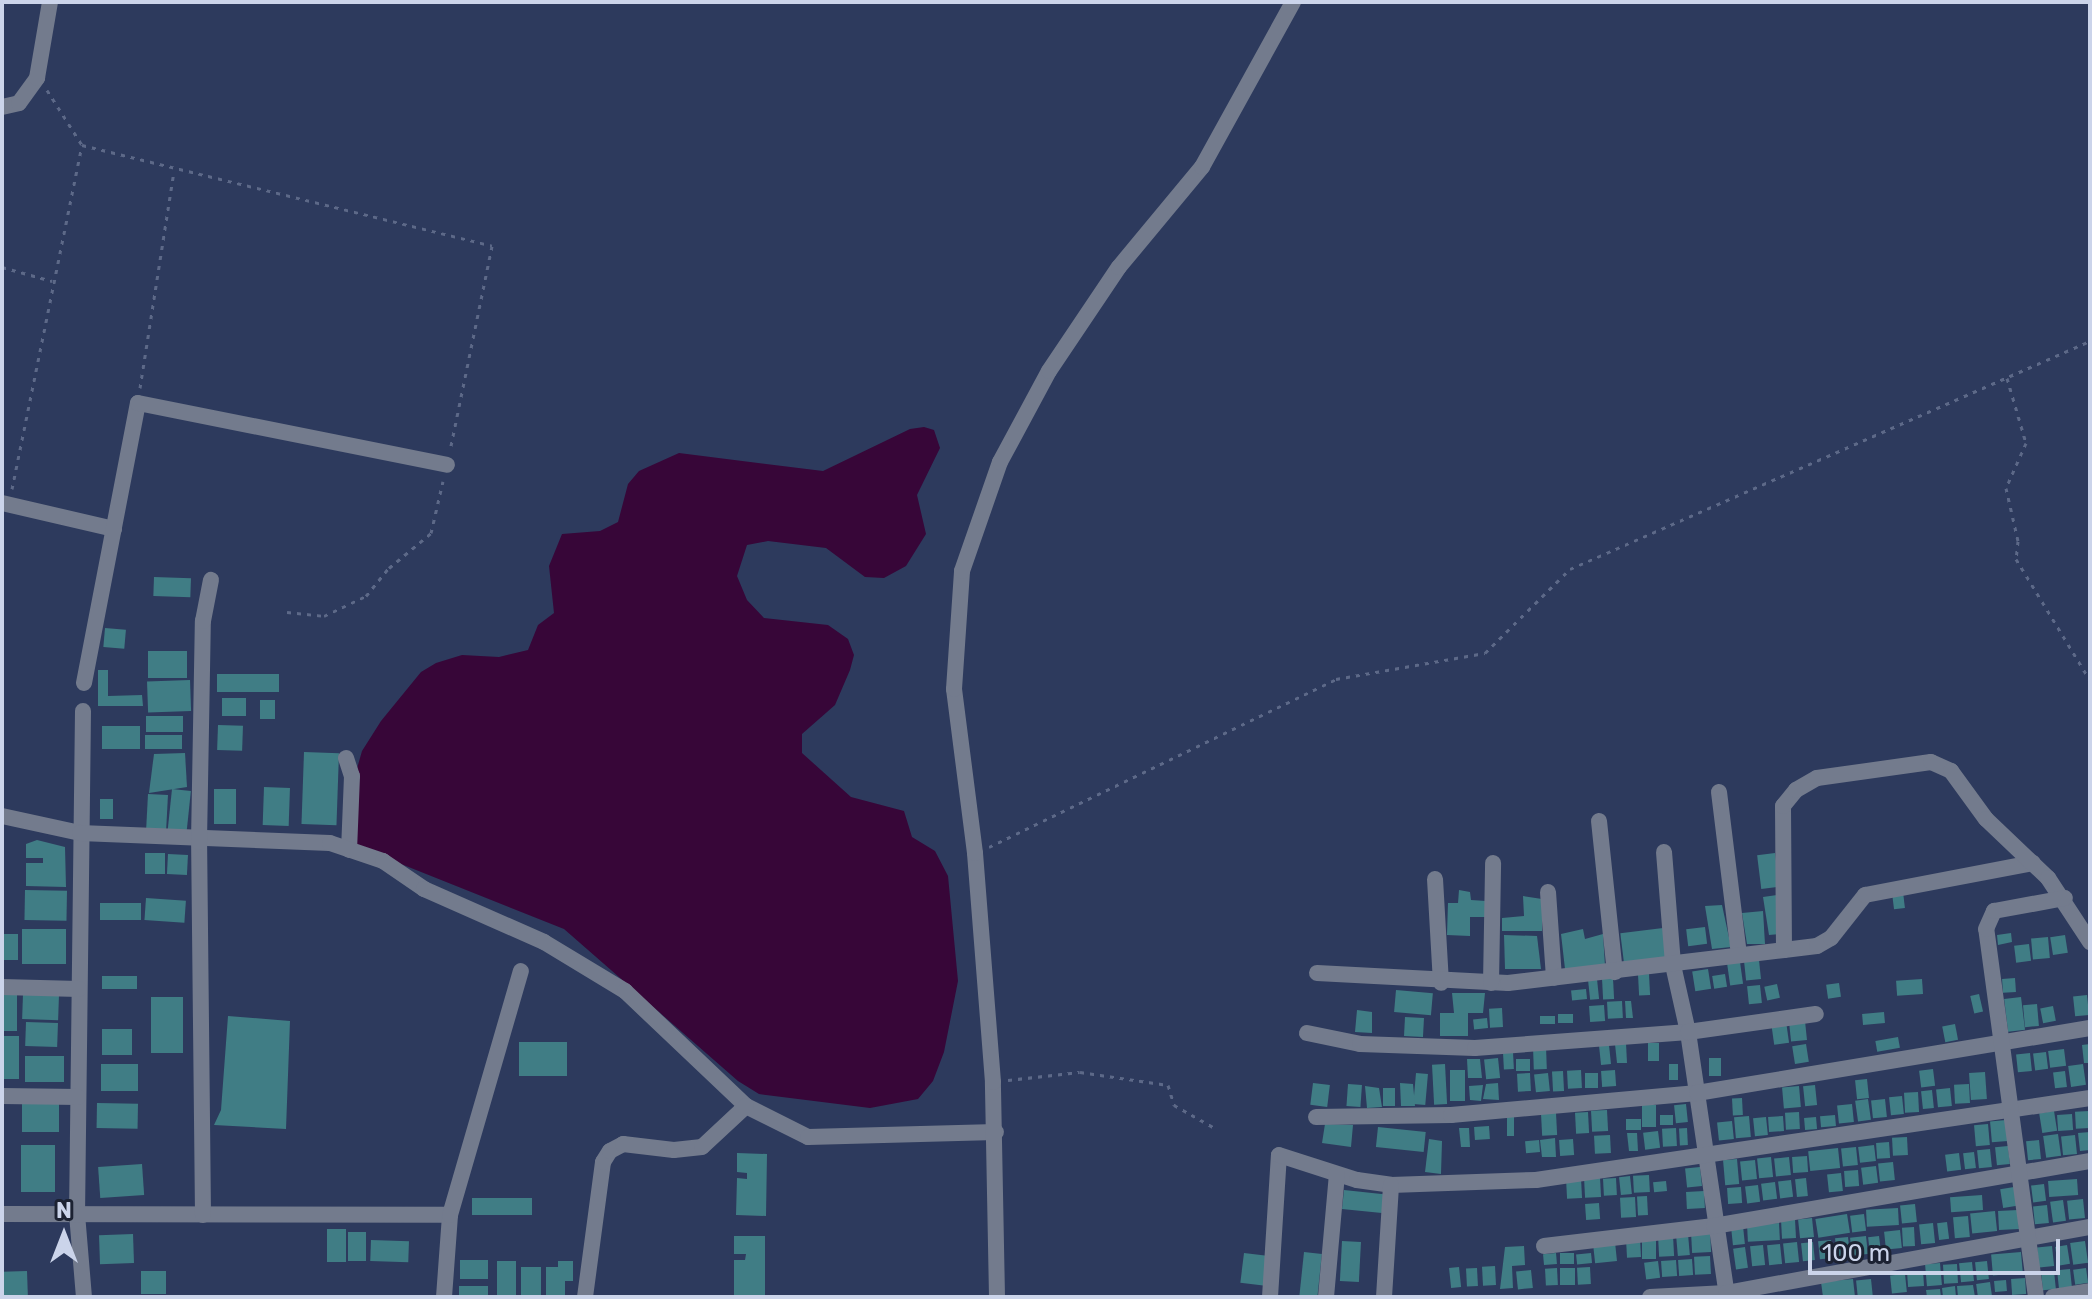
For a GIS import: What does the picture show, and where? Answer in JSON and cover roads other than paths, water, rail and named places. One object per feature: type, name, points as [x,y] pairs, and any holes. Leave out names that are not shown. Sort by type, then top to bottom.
[{"type":"street","points":[[2,107],[19,103],[37,78],[50,2]]},
{"type":"street","points":[[997,1297],[993,1082],[975,853],[954,689],[962,571],[1000,462],[1049,371],[1093,306],[1202,167],[1293,2]]},
{"type":"street","points":[[84,683],[138,403],[447,465]]},
{"type":"street","points":[[5,504],[114,529]]},
{"type":"street","points":[[203,1215],[199,842],[203,621],[211,580]]},
{"type":"street","points":[[83,711],[77,1214],[84,1297]]},
{"type":"street","points":[[346,758],[352,776],[349,850]]},
{"type":"street","points":[[1784,950],[1783,806],[1796,790],[1817,778],[1943,764],[1986,819],[2065,898],[2090,942]]},
{"type":"street","points":[[1719,792],[1739,955]]},
{"type":"street","points":[[2,816],[80,833],[199,842],[330,843],[383,861],[424,889],[510,923],[625,991],[746,1106],[808,1137],[996,1132]]},
{"type":"street","points":[[1599,821],[1615,972]]},
{"type":"street","points":[[1664,852],[1673,965],[1688,1032],[1714,1226],[1727,1295]]},
{"type":"street","points":[[1491,983],[1493,863]]},
{"type":"street","points":[[1317,973],[1441,983],[1491,983],[1615,972],[1817,946],[1831,938],[1865,895],[2033,863]]},
{"type":"street","points":[[1435,879],[1441,983]]},
{"type":"street","points":[[1548,892],[1554,978]]},
{"type":"street","points":[[2036,1297],[1986,929],[1994,911],[2065,898]]},
{"type":"street","points":[[444,1297],[450,1215],[521,971]]},
{"type":"street","points":[[2,987],[79,989]]},
{"type":"street","points":[[1307,1033],[1360,1044],[1475,1048],[1688,1032],[1816,1014]]},
{"type":"street","points":[[1316,1117],[1451,1115],[1697,1093],[2090,1028]]},
{"type":"street","points":[[2,1096],[78,1097]]},
{"type":"street","points":[[1270,1297],[1279,1155],[1337,1174],[1391,1185],[1536,1180],[1704,1158],[2090,1098]]},
{"type":"street","points":[[585,1297],[603,1162],[610,1151],[623,1144],[674,1150],[702,1147],[746,1106]]},
{"type":"street","points":[[1544,1246],[1714,1226],[2090,1161]]},
{"type":"street","points":[[1326,1297],[1337,1174]]},
{"type":"street","points":[[1384,1297],[1391,1185]]},
{"type":"street","points":[[2,1214],[450,1215]]},
{"type":"street","points":[[1650,1297],[1727,1295],[2090,1227]]},
{"type":"street","points":[[2053,1297],[2090,1291]]}]
